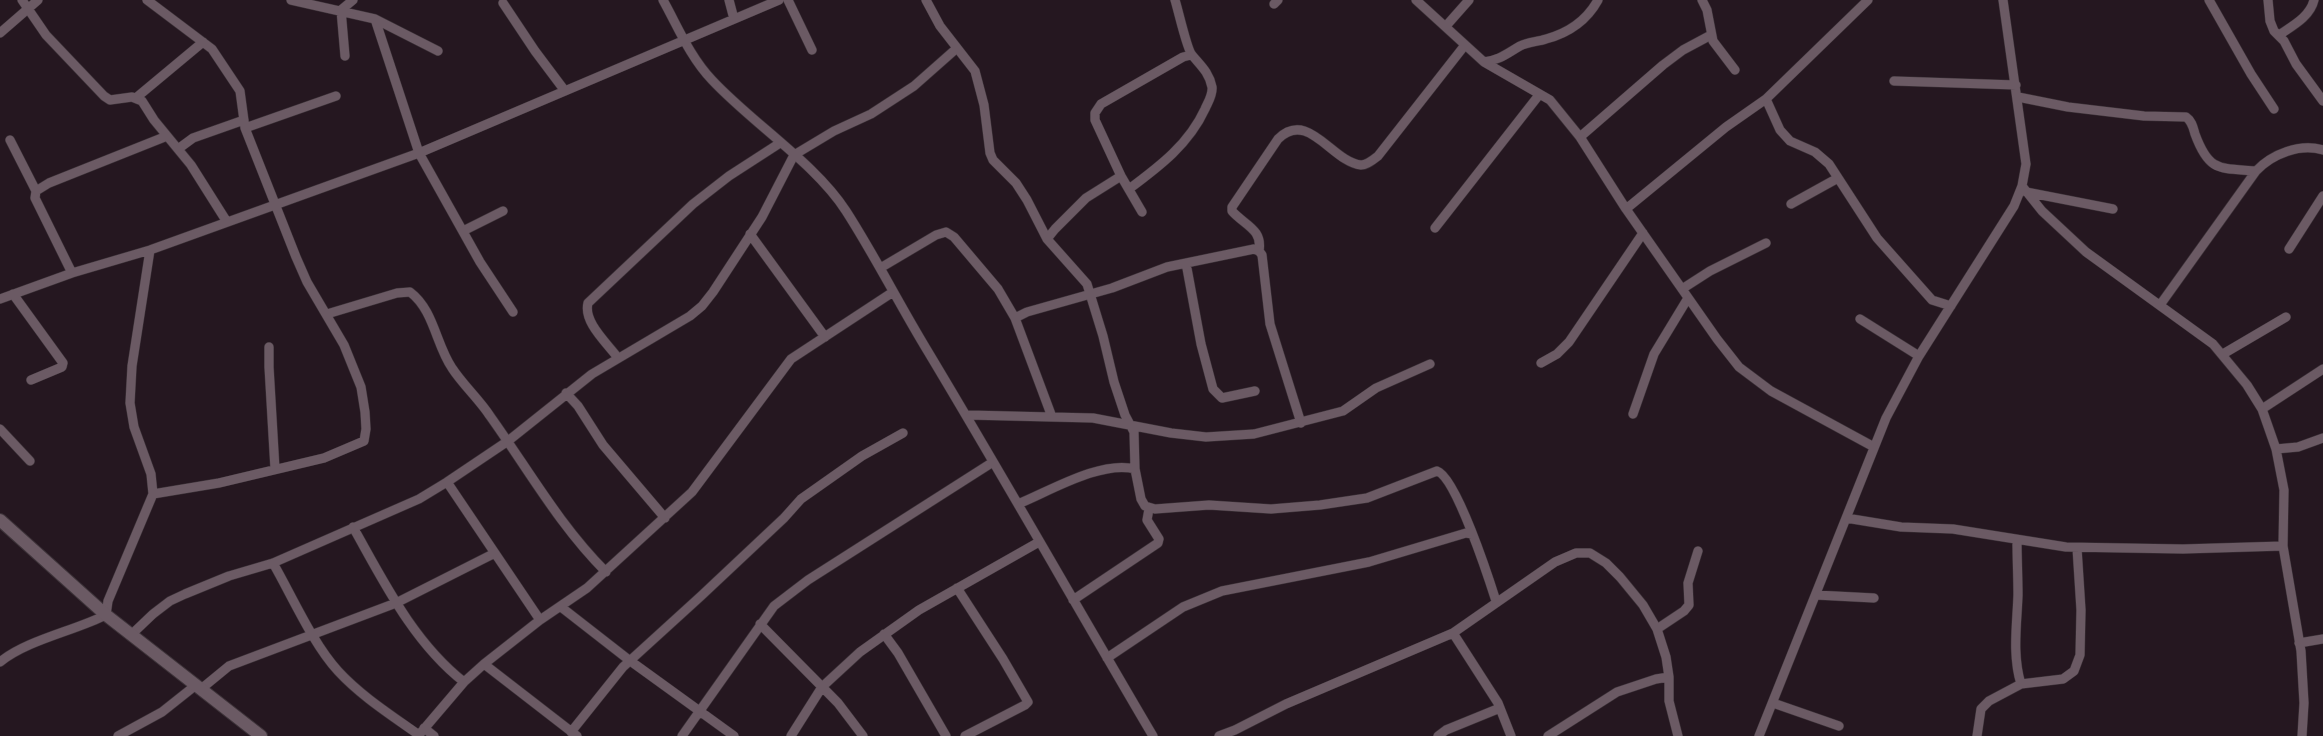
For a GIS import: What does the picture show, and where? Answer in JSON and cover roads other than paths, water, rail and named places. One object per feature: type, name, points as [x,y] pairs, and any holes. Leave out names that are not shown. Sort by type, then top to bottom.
[{"type":"street","points":[[0,33],[25,4],[38,0]]},
{"type":"street","points":[[147,0],[203,42],[222,61],[240,91],[244,124],[275,205],[307,282],[344,346],[361,386],[366,436],[364,441],[358,445],[324,458],[219,483],[153,494]]},
{"type":"street","points":[[291,0],[375,19],[438,51]]},
{"type":"street","points":[[341,10],[353,0]]},
{"type":"street","points":[[663,0],[684,40],[710,78],[744,112],[780,142],[835,194],[882,267],[893,292],[968,416],[1039,542],[1153,736]]},
{"type":"street","points":[[729,0],[734,19]]},
{"type":"street","points":[[0,299],[72,273],[150,250],[419,153],[779,0]]},
{"type":"street","points":[[788,0],[812,50]]},
{"type":"street","points":[[926,0],[940,26],[975,71],[984,105],[990,153],[993,160],[1016,183],[1048,239],[1081,274],[1092,294],[1114,382],[1125,415],[1134,432],[1135,469],[1141,499],[1149,509],[1147,520],[1159,539],[1158,543],[1073,600]]},
{"type":"street","points":[[1129,188],[1161,166],[1179,148],[1196,127],[1212,94],[1212,87],[1201,64],[1191,55],[1175,0]]},
{"type":"street","points":[[1416,0],[1484,62],[1550,100],[1557,107],[1580,137],[1626,209],[1730,358],[1745,372],[1771,391],[1874,447]]},
{"type":"street","points":[[1446,26],[1469,0]]},
{"type":"street","points":[[1484,62],[1498,60],[1520,46],[1535,40],[1552,38],[1570,29],[1583,20],[1598,0]]},
{"type":"street","points":[[1702,0],[1707,10],[1711,35],[1735,70]]},
{"type":"street","points":[[1626,209],[1726,127],[1766,99],[1868,0]]},
{"type":"street","points":[[1759,736],[1886,418],[1920,356],[2024,189],[2026,164],[2003,0]]},
{"type":"street","points":[[2209,0],[2251,74],[2274,109]]},
{"type":"street","points":[[2268,0],[2270,21],[2304,77],[2323,101]]},
{"type":"street","points":[[2279,35],[2306,16],[2314,0]]},
{"type":"street","points":[[503,3],[534,51],[565,91]]},
{"type":"street","points":[[25,4],[46,35],[110,100],[137,97],[203,42]]},
{"type":"street","points":[[341,10],[345,56]]},
{"type":"street","points":[[375,19],[419,153],[463,231],[513,312]]},
{"type":"street","points":[[1580,137],[1663,65],[1683,50],[1711,35]]},
{"type":"street","points":[[1258,251],[1260,239],[1258,235],[1236,216],[1232,211],[1232,206],[1286,131],[1293,129],[1304,131],[1350,161],[1360,165],[1367,164],[1378,156],[1407,122],[1464,45]]},
{"type":"street","points":[[132,634],[170,601],[229,576],[273,563],[419,499],[508,441],[592,374],[690,316],[702,306],[750,234],[794,155],[834,131],[871,114],[907,91],[957,48]]},
{"type":"street","points":[[1142,212],[1121,176],[1095,120],[1095,113],[1101,104],[1183,57],[1191,55]]},
{"type":"street","points":[[1894,81],[2016,85]]},
{"type":"street","points":[[1435,228],[1539,95]]},
{"type":"street","points":[[178,149],[192,138],[336,96]]},
{"type":"street","points":[[137,97],[142,100],[167,136],[202,180],[227,222]]},
{"type":"street","points":[[2018,97],[2068,107],[2144,116],[2186,117],[2191,122],[2200,148],[2215,166],[2256,170]]},
{"type":"street","points":[[1766,99],[1780,130],[1790,141],[1822,157],[1877,238],[1927,295],[1932,300],[1951,306]]},
{"type":"street","points":[[36,191],[49,183],[167,136]]},
{"type":"street","points":[[10,140],[36,191],[35,198],[72,273]]},
{"type":"street","points":[[618,358],[588,319],[586,311],[588,303],[692,204],[729,176],[780,142]]},
{"type":"street","points":[[2160,305],[2256,170],[2264,163],[2288,151],[2308,147],[2323,150]]},
{"type":"street","points":[[1048,239],[1055,229],[1086,198],[1121,176]]},
{"type":"street","points":[[1791,204],[1838,178]]},
{"type":"street","points":[[2024,189],[2113,210]]},
{"type":"street","points":[[2024,189],[2042,212],[2086,252],[2213,344],[2223,354],[2262,409],[2276,449],[2284,490],[2283,546],[2299,643],[2304,703],[2302,736]]},
{"type":"street","points":[[2289,249],[2323,196]]},
{"type":"street","points":[[463,231],[503,211]]},
{"type":"street","points":[[882,267],[936,235],[946,232],[954,237],[998,289],[1015,318],[1052,417]]},
{"type":"street","points":[[1541,363],[1556,354],[1569,342],[1643,233]]},
{"type":"street","points":[[750,234],[825,337]]},
{"type":"street","points":[[1682,289],[1710,270],[1766,243]]},
{"type":"street","points":[[1015,318],[1027,312],[1092,294],[1167,267],[1254,249],[1262,255],[1270,324],[1301,423]]},
{"type":"street","points":[[106,615],[108,601],[153,494],[151,474],[134,427],[130,403],[132,366],[150,250]]},
{"type":"street","points":[[1186,263],[1201,344],[1213,389],[1222,398],[1255,391]]},
{"type":"street","points":[[327,314],[397,293],[410,292],[422,304],[452,369],[488,413],[566,528],[606,572]]},
{"type":"street","points":[[420,733],[464,682],[484,664],[606,572],[692,492],[791,359],[893,292]]},
{"type":"street","points":[[12,294],[63,363],[62,367],[31,380]]},
{"type":"street","points":[[1633,414],[1654,354],[1688,298]]},
{"type":"street","points":[[2223,354],[2286,317]]},
{"type":"street","points":[[1860,319],[1920,356]]},
{"type":"street","points":[[269,347],[268,367],[275,469]]},
{"type":"street","points":[[968,416],[1093,418],[1171,434],[1206,437],[1254,434],[1343,411],[1376,388],[1430,364]]},
{"type":"street","points":[[2262,409],[2323,369]]},
{"type":"street","points":[[566,393],[578,406],[603,445],[665,518]]},
{"type":"street","points":[[0,429],[30,461]]},
{"type":"street","points":[[484,664],[574,734],[615,675],[629,660],[701,596],[801,500],[846,467],[902,433]]},
{"type":"street","points":[[2276,449],[2298,447],[2323,438]]},
{"type":"street","points":[[682,736],[774,606],[789,593],[994,462]]},
{"type":"street","points":[[1018,504],[1098,470],[1122,466],[1135,469]]},
{"type":"street","points":[[1149,509],[1209,504],[1271,509],[1320,505],[1367,498],[1437,471],[1444,476],[1467,518],[1496,601]]},
{"type":"street","points":[[447,482],[540,620]]},
{"type":"street","points":[[1846,518],[1901,527],[1961,530],[2016,541],[2077,548],[2183,549],[2283,546]]},
{"type":"street","points":[[0,520],[106,615],[261,736]]},
{"type":"street","points":[[353,527],[396,603],[439,659],[464,682]]},
{"type":"street","points":[[1107,658],[1183,607],[1222,591],[1369,562],[1460,535],[1472,534]]},
{"type":"street","points":[[2016,541],[2018,593],[2016,640],[2018,675],[2021,684]]},
{"type":"street","points":[[791,736],[822,687],[838,670],[884,634],[957,588],[1039,542]]},
{"type":"street","points":[[1977,736],[1978,721],[1984,705],[2021,684],[2063,679],[2069,676],[2078,663],[2081,610],[2077,548]]},
{"type":"street","points":[[1657,629],[1684,611],[1688,605],[1688,583],[1698,551]]},
{"type":"street","points":[[1218,736],[1235,730],[1286,704],[1453,632],[1555,562],[1576,553],[1590,553],[1606,563],[1643,605],[1657,629],[1666,657],[1669,677],[1669,701],[1678,736]]},
{"type":"street","points":[[118,736],[162,712],[229,666],[312,633],[396,603],[494,554]]},
{"type":"street","points":[[273,563],[324,653],[348,681],[359,691],[420,733],[434,736]]},
{"type":"street","points":[[957,588],[1008,667],[1028,702],[965,736]]},
{"type":"street","points":[[1816,595],[1874,598]]},
{"type":"street","points":[[561,607],[629,660],[734,736]]},
{"type":"street","points":[[0,662],[31,645],[81,627],[106,615]]},
{"type":"street","points":[[760,624],[838,704],[863,736]]},
{"type":"street","points":[[1453,632],[1500,708],[1511,736]]},
{"type":"street","points":[[884,634],[902,660],[946,736]]},
{"type":"street","points":[[2299,643],[2323,639]]},
{"type":"street","points":[[1548,736],[1616,692],[1656,679],[1669,677]]},
{"type":"street","points":[[1773,703],[1838,726]]},
{"type":"street","points":[[1438,736],[1446,730],[1500,708]]}]
